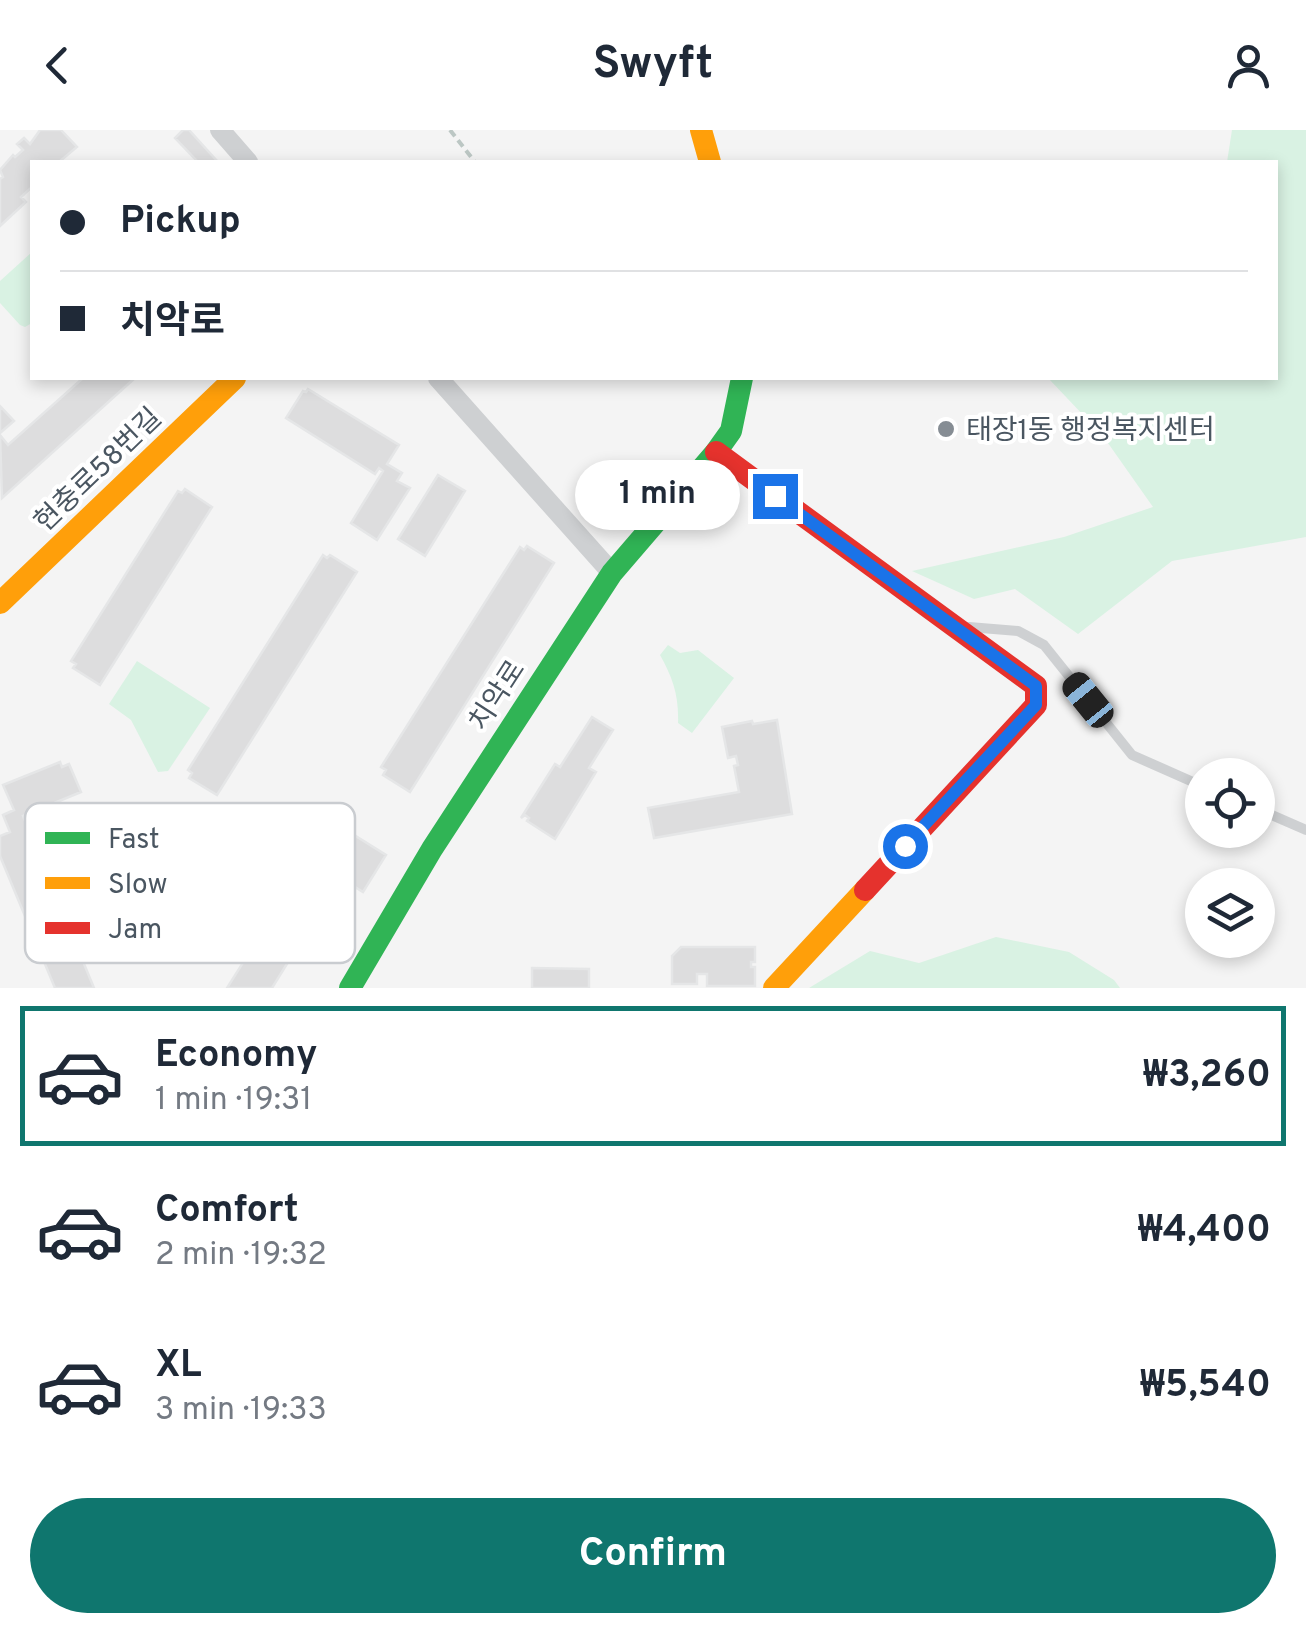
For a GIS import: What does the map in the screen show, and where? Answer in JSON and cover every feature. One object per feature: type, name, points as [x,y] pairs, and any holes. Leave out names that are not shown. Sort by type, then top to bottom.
[{"type":"street","points":[[220,130],[246,160]]},
{"type":"street","points":[[700,130],[709,160]]},
{"type":"street","name":"현충로58번길","points":[[0,603],[233,380]]},
{"type":"street","points":[[440,380],[612,573]]},
{"type":"street","name":"치악로","points":[[350,988],[432,850],[612,573],[730,431],[742,380]]},
{"type":"street","points":[[716,452],[1036,686],[1036,705],[774,988]]},
{"type":"lane","points":[[953,626],[1018,631],[1044,645],[1132,755],[1185,778]]},
{"type":"lane","points":[[1275,817],[1306,830]]},
{"type":"path","points":[[450,130],[472,160]]},
{"type":"green space","points":[[1232,130],[1306,130],[1306,537],[1172,561],[1078,634],[1015,589],[974,599],[912,571],[1064,537],[1153,507],[1103,436],[1050,380],[1278,380],[1278,160],[1227,160]]},
{"type":"green space","points":[[30,254],[30,324],[20,325],[0,303],[0,281]]},
{"type":"green space","points":[[668,645],[680,653],[698,650],[734,678],[692,733],[678,723],[674,688],[660,655]]},
{"type":"green space","points":[[137,661],[210,708],[168,771],[158,772],[131,720],[109,704]]},
{"type":"green space","points":[[996,937],[1069,952],[1114,980],[1120,988],[809,988],[870,951],[919,963]]},
{"type":"building","points":[[40,130],[61,130],[77,147],[61,160],[30,160],[30,189],[21,197],[26,202],[0,226],[0,170],[23,150],[17,144],[24,138],[30,144]]},
{"type":"building","points":[[189,130],[216,160],[196,160],[175,138]]},
{"type":"building","points":[[81,380],[133,380],[2,498],[0,435],[8,445]]},
{"type":"building","points":[[308,389],[399,445],[387,464],[402,473],[397,481],[410,488],[377,540],[351,523],[383,471],[379,468],[375,474],[286,418]]},
{"type":"building","points":[[0,406],[14,421],[0,433]]},
{"type":"building","points":[[438,475],[465,491],[425,556],[398,539]]},
{"type":"building","points":[[185,489],[212,507],[100,685],[73,668],[76,664],[71,661],[178,491],[182,493]]},
{"type":"building","points":[[527,546],[554,563],[410,792],[383,775],[386,770],[381,767],[520,547],[524,550]]},
{"type":"building","points":[[323,555],[330,555],[357,572],[217,795],[189,778],[192,773],[188,770]]},
{"type":"building","points":[[592,717],[613,730],[589,768],[596,772],[555,839],[527,821],[525,815],[521,818],[555,764],[560,767]]},
{"type":"building","points":[[777,720],[792,814],[654,838],[648,808],[739,792],[736,756],[728,758],[722,727]]},
{"type":"building","points":[[60,762],[62,767],[69,764],[81,792],[54,803],[25,803],[25,916],[0,856],[0,836],[10,832],[3,815],[14,810],[3,785]]},
{"type":"building","points":[[355,836],[386,855],[363,892],[355,887]]},
{"type":"building","points":[[681,947],[755,947],[751,967],[755,967],[755,986],[707,986],[707,974],[697,974],[697,984],[672,984],[672,956]]},
{"type":"building","points":[[45,963],[84,963],[94,988],[55,988]]},
{"type":"building","points":[[243,963],[288,963],[272,988],[227,988]]},
{"type":"building","points":[[532,968],[589,969],[589,988],[532,988]]},
{"type":"traffic: fast","points":[[350,988],[432,849],[612,573],[731,431],[742,380]]},
{"type":"traffic: slow","points":[[701,130],[709,160]]},
{"type":"traffic: slow","points":[[0,603],[233,380]]},
{"type":"traffic: slow","points":[[774,988],[865,890]]},
{"type":"traffic: jam","points":[[716,452],[1036,686],[1036,705],[865,890]]},
{"type":"place","name":"태장1동 행정복지센터","points":[[946,429]]},
{"type":"route","points":[[775,496],[1036,686],[1036,705],[905,846]]}]
